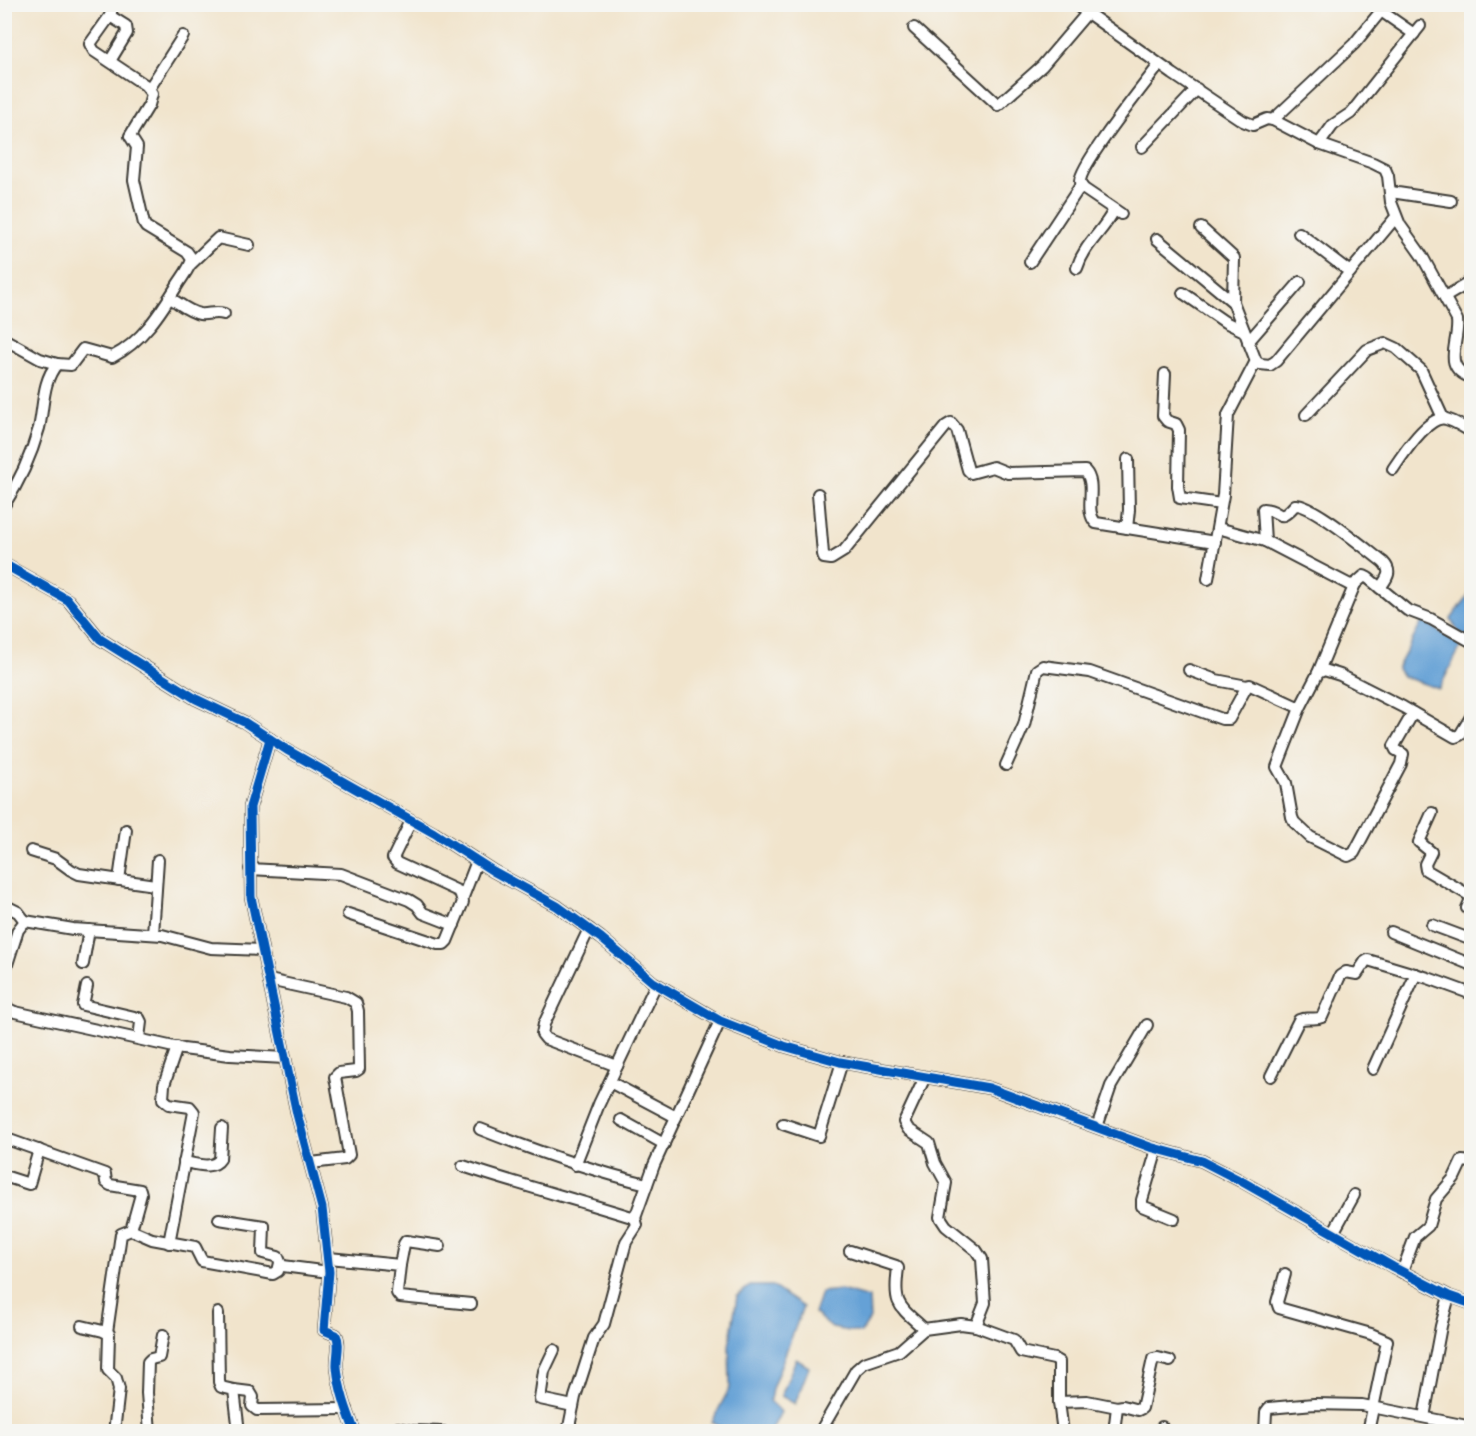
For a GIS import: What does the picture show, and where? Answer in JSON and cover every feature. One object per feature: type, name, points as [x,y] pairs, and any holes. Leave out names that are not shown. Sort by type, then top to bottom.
[{"type":"street","points":[[113,4],[110,16],[90,44],[94,51],[149,89],[152,94],[151,101],[130,136],[137,147],[134,165],[135,190],[146,227],[187,252],[190,255],[191,264]]},
{"type":"street","points":[[1075,4],[1243,121],[1253,125],[1267,119],[1274,120],[1319,144],[1385,169],[1396,217],[1422,256],[1457,320],[1453,361],[1457,369],[1472,378]]},
{"type":"street","points":[[1274,120],[1354,44],[1379,8],[1417,30],[1351,113],[1333,125],[1319,144]]},
{"type":"street","points":[[914,28],[998,105],[1042,66],[1088,12]]},
{"type":"street","points":[[110,16],[126,26],[128,33],[110,61]]},
{"type":"street","points":[[149,89],[183,36]]},
{"type":"street","points":[[1030,262],[1081,185],[1083,173],[1094,154],[1159,64]]},
{"type":"street","points":[[1142,147],[1197,89]]},
{"type":"street","points":[[1077,268],[1082,252],[1117,212],[1081,185]]},
{"type":"street","points":[[1391,192],[1450,201]]},
{"type":"street","points":[[1201,228],[1234,258],[1233,302],[1256,361],[1270,365],[1276,361],[1396,217]]},
{"type":"street","points":[[1299,233],[1350,272]]},
{"type":"street","points":[[4,339],[40,359],[57,364],[71,364],[86,349],[112,357],[144,333],[191,264],[218,238],[249,245]]},
{"type":"street","points":[[1157,239],[1233,302]]},
{"type":"street","points":[[1445,297],[1467,284],[1472,276]]},
{"type":"street","points":[[1248,342],[1300,282]]},
{"type":"street","points":[[1183,293],[1225,322],[1244,331]]},
{"type":"street","points":[[170,298],[196,313],[224,314]]},
{"type":"street","points":[[1306,415],[1367,350],[1384,343],[1396,348],[1421,370],[1443,418],[1472,432]]},
{"type":"street","points":[[1208,579],[1221,504],[1228,415],[1256,361]]},
{"type":"street","points":[[4,505],[24,472],[39,429],[49,378],[57,364]]},
{"type":"street","points":[[1165,374],[1163,416],[1167,422],[1176,424],[1179,430],[1179,498],[1221,504]]},
{"type":"street","points":[[1393,469],[1409,445],[1430,426],[1443,418]]},
{"type":"street","points":[[818,494],[823,554],[824,558],[831,559],[844,551],[946,426],[951,423],[957,430],[971,473],[993,467],[1008,473],[1085,471],[1090,478],[1093,521],[1100,525],[1215,542]]},
{"type":"street","points":[[1127,528],[1128,459]]},
{"type":"street","points":[[1265,541],[1263,509],[1266,508],[1283,516],[1295,505],[1301,505],[1328,520],[1389,568],[1389,573],[1380,588]]},
{"type":"street","points":[[1218,528],[1265,541],[1350,585],[1354,584]]},
{"type":"street","points":[[4,564],[68,600],[100,639],[196,699],[244,722],[493,871],[557,906],[656,984],[720,1021],[784,1046],[842,1062],[989,1088],[1157,1149],[1212,1165],[1402,1272],[1449,1296],[1472,1304]]},
{"type":"street","points":[[1413,713],[1394,746],[1403,754],[1401,764],[1354,853],[1348,856],[1300,830],[1292,817],[1286,783],[1277,767],[1354,584],[1364,576],[1407,610],[1431,619],[1472,642]]},
{"type":"street","points":[[1006,765],[1024,725],[1040,666],[1090,672],[1222,719],[1229,719],[1233,714],[1246,686]]},
{"type":"street","points":[[1189,670],[1216,680],[1254,686],[1300,708]]},
{"type":"street","points":[[1318,673],[1324,670],[1340,675],[1455,737],[1460,735],[1472,715]]},
{"type":"street","points":[[270,739],[250,807],[251,897],[297,1114],[322,1208],[329,1258],[324,1330],[336,1335],[338,1340],[337,1368],[355,1431]]},
{"type":"street","points":[[1432,813],[1419,842],[1431,852],[1425,864],[1425,870],[1469,895],[1471,899],[1467,909],[1472,913]]},
{"type":"street","points":[[411,821],[394,855],[394,861],[457,889],[463,897]]},
{"type":"street","points":[[119,880],[126,830]]},
{"type":"street","points":[[31,851],[56,859],[79,874],[155,885]]},
{"type":"street","points":[[153,934],[158,860]]},
{"type":"street","points":[[348,914],[444,944],[454,925],[477,861]]},
{"type":"street","points":[[250,869],[341,874],[409,900],[417,904],[423,913],[454,925]]},
{"type":"street","points":[[4,905],[18,912],[25,921],[89,930],[176,937],[211,948],[262,950]]},
{"type":"street","points":[[4,974],[8,952],[18,930],[25,921]]},
{"type":"street","points":[[1432,925],[1471,940]]},
{"type":"street","points":[[589,929],[544,1024],[542,1034],[546,1039],[617,1066]]},
{"type":"street","points":[[82,964],[89,930]]},
{"type":"street","points":[[1391,932],[1472,965]]},
{"type":"street","points":[[1271,1076],[1296,1023],[1304,1017],[1318,1019],[1322,1017],[1342,973],[1357,974],[1368,960],[1472,994]]},
{"type":"street","points":[[1373,1069],[1416,974]]},
{"type":"street","points":[[269,980],[346,997],[356,1003],[358,1011],[359,1069],[339,1073],[335,1077],[349,1155],[345,1159],[311,1163]]},
{"type":"street","points":[[575,1165],[590,1123],[656,984]]},
{"type":"street","points":[[87,987],[83,1005],[139,1018],[141,1022],[139,1038]]},
{"type":"street","points":[[4,1007],[15,1012],[177,1047],[230,1055],[285,1058]]},
{"type":"street","points":[[568,1431],[573,1406],[594,1338],[607,1316],[626,1242],[637,1225],[634,1218],[664,1144],[720,1021]]},
{"type":"street","points":[[1097,1127],[1111,1086],[1147,1025]]},
{"type":"street","points":[[169,1243],[193,1109],[185,1105],[166,1103],[162,1094],[177,1047]]},
{"type":"street","points":[[783,1124],[819,1136],[842,1062]]},
{"type":"street","points":[[925,1077],[904,1122],[908,1129],[929,1143],[935,1163],[945,1180],[946,1187],[940,1213],[942,1221],[976,1250],[982,1259],[985,1303],[976,1326]]},
{"type":"street","points":[[610,1082],[676,1117]]},
{"type":"street","points":[[621,1120],[664,1144]]},
{"type":"street","points":[[184,1162],[213,1166],[217,1164],[220,1160],[222,1128]]},
{"type":"street","points":[[480,1129],[575,1165],[647,1184]]},
{"type":"street","points":[[4,1138],[105,1174],[106,1182],[110,1185],[140,1190],[141,1194],[131,1230]]},
{"type":"street","points":[[1157,1149],[1142,1206],[1174,1219]]},
{"type":"street","points":[[4,1176],[29,1184],[39,1150]]},
{"type":"street","points":[[1402,1272],[1415,1237],[1430,1223],[1438,1196],[1454,1178],[1462,1161],[1472,1162]]},
{"type":"street","points":[[463,1166],[634,1218]]},
{"type":"street","points":[[1333,1233],[1354,1195]]},
{"type":"street","points":[[219,1219],[264,1226],[263,1253],[278,1257],[280,1263],[285,1266],[329,1272]]},
{"type":"street","points":[[114,1431],[119,1389],[116,1378],[108,1370],[110,1338],[107,1332],[121,1234],[131,1230],[152,1239],[195,1247],[202,1261],[268,1274],[275,1273],[280,1263]]},
{"type":"street","points":[[440,1246],[406,1241],[400,1265],[398,1296],[471,1304]]},
{"type":"street","points":[[850,1251],[898,1268],[896,1293],[898,1302],[901,1308],[924,1329]]},
{"type":"street","points":[[329,1258],[400,1265]]},
{"type":"street","points":[[1285,1274],[1277,1302],[1279,1308],[1371,1334],[1387,1341],[1368,1431]]},
{"type":"street","points":[[1424,1417],[1449,1296]]},
{"type":"street","points":[[218,1313],[221,1387],[250,1392],[253,1397],[252,1406],[257,1410],[347,1409]]},
{"type":"street","points":[[820,1431],[856,1370],[864,1363],[899,1351],[924,1329],[953,1324],[976,1326],[1016,1341],[1021,1352],[1057,1360],[1060,1368],[1059,1401],[1063,1431]]},
{"type":"street","points":[[82,1326],[107,1332]]},
{"type":"street","points":[[150,1431],[147,1393],[148,1362],[159,1357],[163,1335]]},
{"type":"street","points":[[554,1350],[544,1371],[540,1399],[573,1406]]},
{"type":"street","points":[[1059,1401],[1087,1401],[1138,1410],[1142,1408],[1152,1359],[1170,1361]]},
{"type":"street","points":[[234,1390],[239,1431]]},
{"type":"street","points":[[1265,1431],[1266,1412],[1269,1408],[1314,1404],[1374,1407],[1472,1427]]},
{"type":"street","points":[[1114,1431],[1117,1407]]},
{"type":"street","points":[[393,1431],[398,1428],[412,1431],[443,1431]]},
{"type":"water","points":[[1471,592],[1471,640],[1458,632],[1451,619]]},
{"type":"water","points":[[1423,620],[1461,646],[1439,689],[1402,676],[1397,669]]},
{"type":"water","points":[[750,1286],[772,1286],[803,1307],[772,1389],[770,1401],[781,1412],[771,1431],[726,1431],[712,1422],[730,1387],[729,1346],[737,1296]]},
{"type":"water","points":[[841,1290],[869,1298],[870,1319],[861,1333],[832,1328],[814,1313],[821,1292]]},
{"type":"water","points":[[796,1359],[809,1367],[795,1404],[781,1396]]},
{"type":"cycle path","points":[[4,564],[68,600],[100,639],[196,699],[244,722],[287,750],[557,906],[601,938],[653,982],[720,1021],[784,1046],[840,1062],[989,1088],[1150,1147],[1202,1161],[1393,1267],[1449,1296],[1472,1304]]},
{"type":"cycle path","points":[[270,739],[250,807],[251,897],[297,1114],[322,1208],[329,1272],[324,1330],[336,1335],[340,1384],[355,1432]]}]
